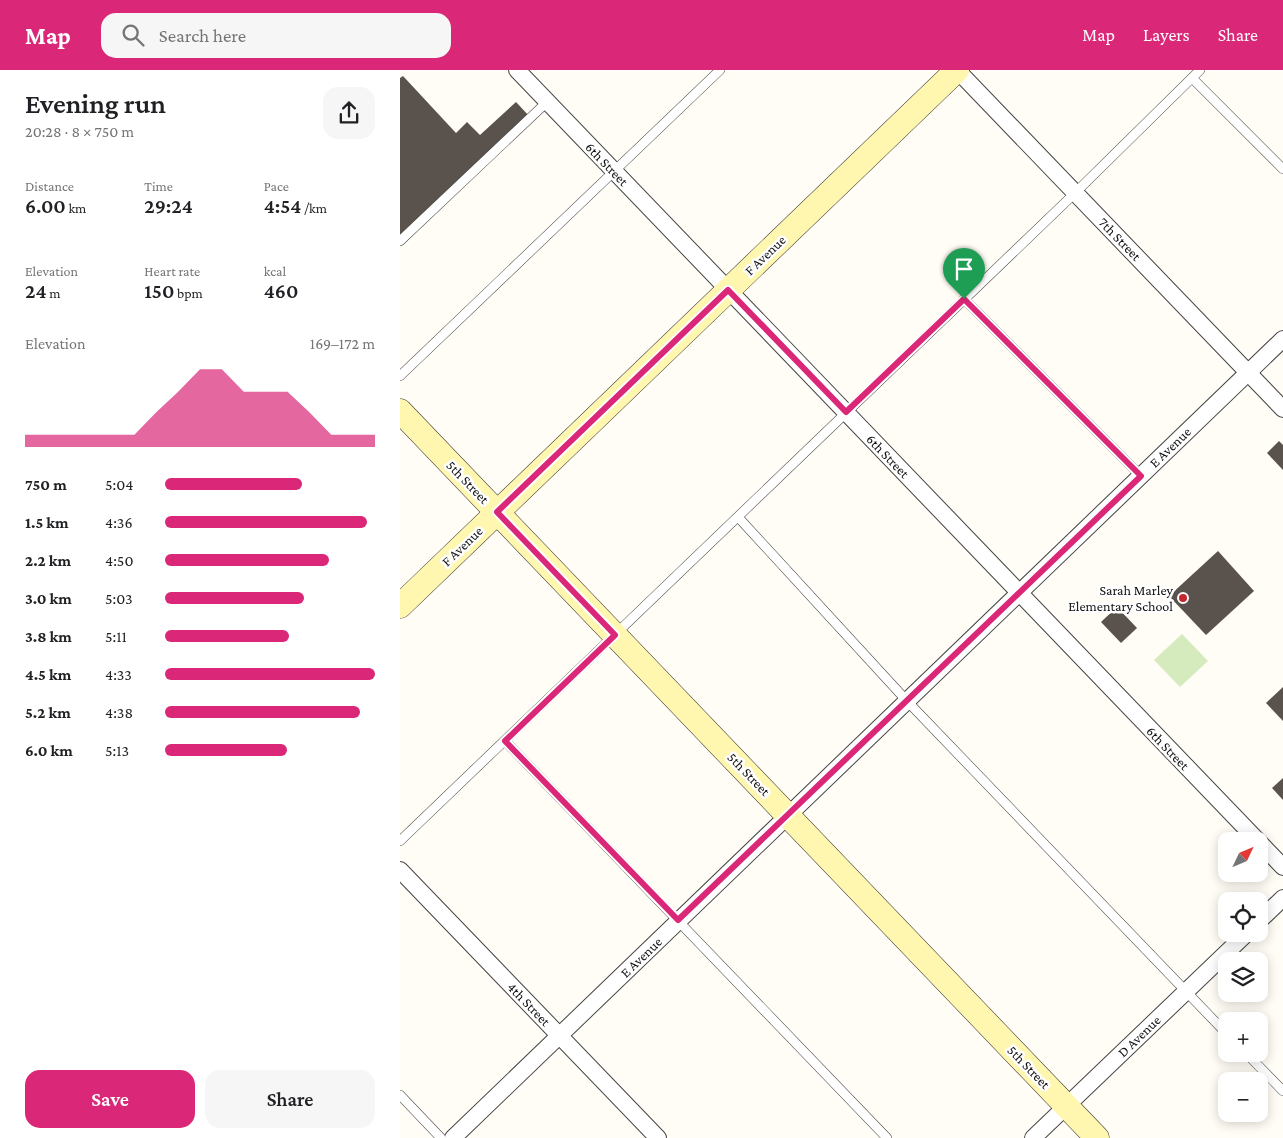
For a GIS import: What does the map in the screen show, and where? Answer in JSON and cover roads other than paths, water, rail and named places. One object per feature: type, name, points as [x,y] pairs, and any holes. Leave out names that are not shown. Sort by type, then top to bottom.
[{"type":"street","name":"6th Street","points":[[517,70],[1248,832]]},
{"type":"street","name":"7th Street","points":[[957,70],[1283,409]]},
{"type":"street","name":"F Avenue","points":[[400,606],[957,70]]},
{"type":"street","name":"E Avenue","points":[[453,1138],[1283,339]]},
{"type":"street","name":"5th Street","points":[[400,411],[1097,1138]]},
{"type":"street","name":"6th Street","points":[[1268,852],[1283,867]]},
{"type":"street","name":"4th Street","points":[[400,870],[658,1138]]},
{"type":"street","points":[[1268,912],[1283,898]]},
{"type":"street","name":"D Avenue","points":[[1033,1138],[1238,942]]},
{"type":"lane","points":[[400,376],[720,70]]},
{"type":"lane","points":[[400,841],[1075,193],[1200,70]]},
{"type":"lane","points":[[1192,78],[1283,170]]},
{"type":"lane","points":[[400,241],[547,102]]},
{"type":"lane","points":[[964,299],[1141,476]]},
{"type":"lane","points":[[738,517],[907,701],[1218,1025]]},
{"type":"lane","points":[[505,741],[887,1138]]},
{"type":"lane","points":[[1255,1062],[1283,1090]]},
{"type":"lane","points":[[400,1095],[441,1138]]},
{"type":"place","name":"Sarah Marley Elementary School","points":[[1183,598]]}]
